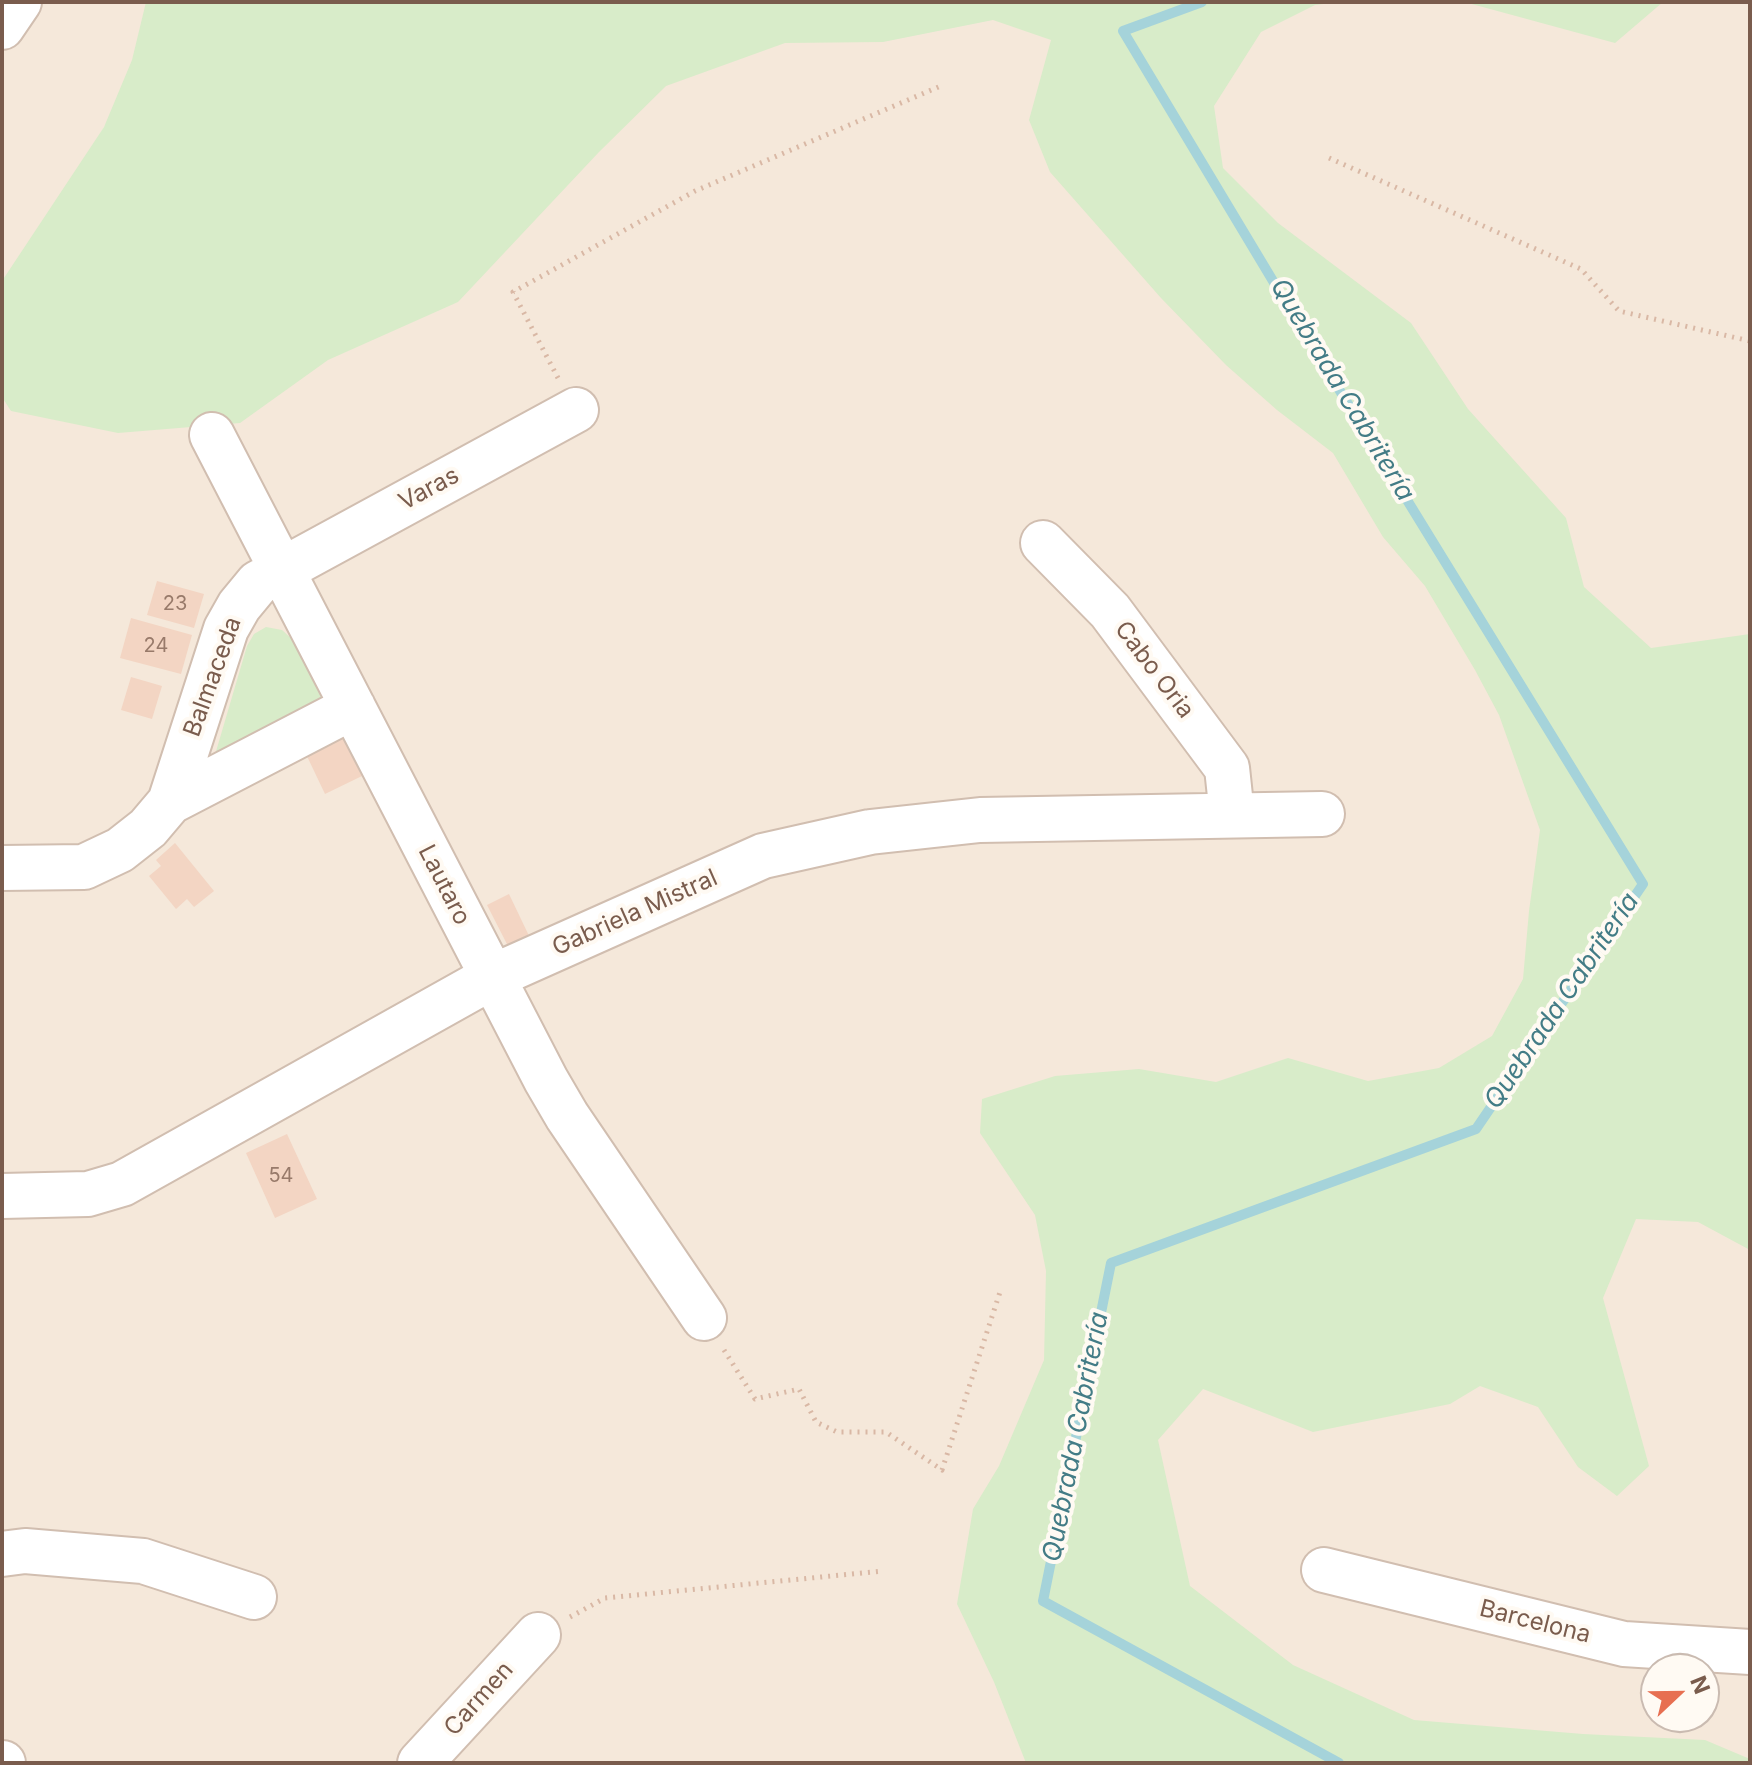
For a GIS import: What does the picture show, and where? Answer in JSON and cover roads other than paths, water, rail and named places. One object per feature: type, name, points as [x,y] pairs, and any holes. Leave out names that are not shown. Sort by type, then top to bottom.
[{"type":"street","name":"Varas","points":[[282,568],[576,410]]},
{"type":"street","name":"Lautaro","points":[[212,435],[567,1116],[704,1318]]},
{"type":"street","name":"Cabo Oria","points":[[1043,543],[1110,611],[1227,768],[1232,815]]},
{"type":"street","name":"Balmaceda","points":[[2,868],[84,867],[120,850],[148,828],[170,802],[226,629],[239,606],[258,583],[282,568]]},
{"type":"street","name":"Balmaceda","points":[[170,802],[353,707]]},
{"type":"street","name":"Gabriela Mistral","points":[[2,1196],[88,1194],[122,1184],[492,977],[763,856],[870,832],[980,820],[1322,814]]},
{"type":"street","points":[[2,1554],[25,1551],[143,1561],[254,1597]]},
{"type":"street","name":"Barcelona","points":[[1324,1570],[1624,1644],[1750,1652]]},
{"type":"street","name":"Carmen","points":[[420,1763],[538,1635]]},
{"type":"waterway","name":"Quebrada Cabritería","points":[[1202,2],[1123,31],[1643,884],[1476,1129],[1111,1263],[1043,1601],[1339,1763]]}]
